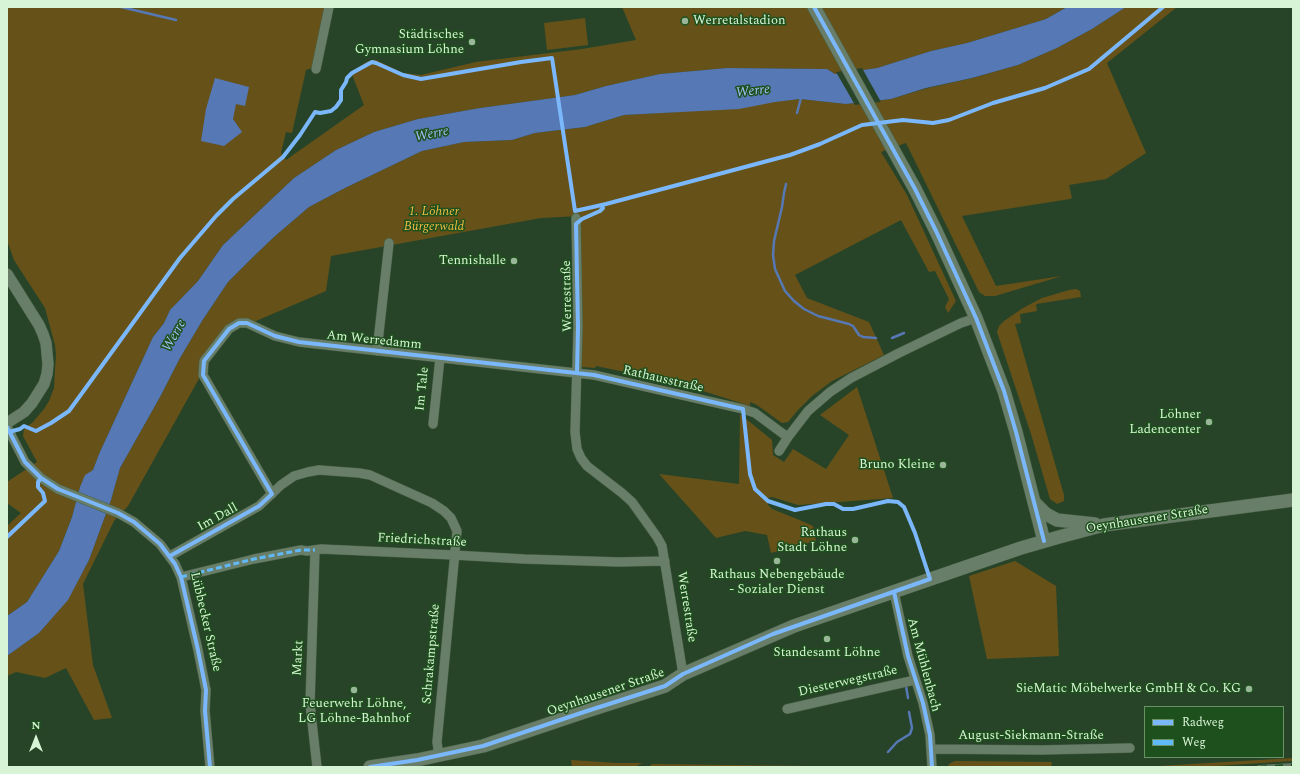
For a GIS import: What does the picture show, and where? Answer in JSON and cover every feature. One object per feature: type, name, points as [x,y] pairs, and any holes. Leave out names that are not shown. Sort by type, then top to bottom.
[{"type":"main road","points":[[814,7],[889,141],[936,231],[976,318],[1004,391],[1044,541]]},
{"type":"main road","name":"Oeynhausener Straße","points":[[370,767],[401,765],[483,746],[665,686],[683,674],[773,634],[1044,541],[1104,525],[1293,500]]},
{"type":"main road","points":[[1035,503],[1046,514],[1057,520],[1104,525]]},
{"type":"street","points":[[316,69],[329,7]]},
{"type":"street","name":"Werrestraße","points":[[576,218],[578,328],[575,432],[577,450],[581,458],[588,466],[622,492],[632,502],[658,537],[662,546],[665,561],[683,674]]},
{"type":"street","name":"Am Werredamm","points":[[377,350],[389,243]]},
{"type":"street","points":[[7,423],[24,412],[32,403],[44,384],[48,364],[46,344],[39,325],[9,282]]},
{"type":"street","points":[[780,451],[788,437],[808,411],[830,392],[851,378],[920,342],[961,323],[976,318]]},
{"type":"street","name":"Am Werredamm","points":[[272,494],[202,375],[204,361],[229,329],[238,323],[247,323],[275,336],[299,342],[577,372]]},
{"type":"street","name":"Im Tale","points":[[433,424],[440,358]]},
{"type":"street","name":"Rathausstraße","points":[[577,372],[743,409],[755,413],[788,437]]},
{"type":"street","name":"Lübbecker Straße","points":[[7,427],[25,462],[41,478],[58,489],[118,513],[134,522],[160,544],[170,556],[181,577],[206,690],[204,711],[210,767]]},
{"type":"street","name":"Im Dall","points":[[170,556],[259,506],[281,485],[294,476],[319,470],[370,475],[432,503],[451,518],[456,532],[454,555]]},
{"type":"street","name":"Friedrichstraße","points":[[181,577],[254,559],[301,550],[332,549],[524,559],[619,562],[665,561]]},
{"type":"street","name":"Markt","points":[[315,550],[310,698],[317,767]]},
{"type":"street","name":"Schrakampstraße","points":[[439,756],[437,742],[454,555]]},
{"type":"street","name":"Am Mühlenbach","points":[[894,592],[908,656],[923,702],[930,735],[932,767]]},
{"type":"street","name":"Diesterwegstraße","points":[[787,709],[915,680]]},
{"type":"street","name":"August-Siekmann-Straße","points":[[931,749],[1041,750],[1130,748]]},
{"type":"green space","points":[[7,7],[332,7],[312,68],[306,70],[292,133],[286,132],[281,153],[286,160],[364,105],[351,72],[368,61],[376,60],[403,73],[421,75],[476,62],[582,49],[636,40],[622,7],[1067,7],[1046,19],[967,43],[931,51],[877,68],[835,74],[827,69],[727,68],[660,74],[606,86],[575,95],[480,108],[418,119],[374,132],[336,150],[294,178],[223,245],[198,281],[170,310],[164,323],[153,337],[93,470],[80,487],[72,517],[59,551],[27,602],[7,616],[7,526],[21,513],[7,503],[7,482],[37,462],[23,436],[24,429],[33,422],[49,401],[54,388],[56,354],[45,308],[14,260],[8,243]]},
{"type":"green space","name":"1. Löhner Bürgerwald","points":[[1126,7],[1177,7],[1107,63],[1146,153],[1106,179],[1069,185],[1072,198],[1070,199],[962,216],[996,286],[1062,276],[995,296],[985,296],[979,292],[906,143],[881,152],[907,195],[956,301],[948,313],[945,307],[949,299],[935,271],[929,272],[901,220],[795,275],[807,298],[869,322],[884,355],[832,381],[812,396],[788,422],[782,423],[757,405],[750,402],[750,406],[700,390],[630,373],[596,366],[595,368],[581,367],[579,216],[541,218],[331,256],[326,291],[256,321],[246,322],[232,329],[203,366],[201,375],[128,506],[114,521],[83,584],[93,665],[112,718],[94,720],[66,668],[45,678],[16,672],[7,676],[7,656],[39,633],[68,599],[89,560],[111,500],[120,468],[202,321],[228,282],[274,237],[309,207],[422,151],[464,142],[512,140],[535,133],[585,127],[624,115],[677,112],[800,99],[846,104],[891,99],[1018,65],[1057,48],[1092,29]]},
{"type":"green space","points":[[585,18],[588,45],[547,50],[544,23]]},
{"type":"green space","points":[[1076,289],[1080,291],[1081,297],[1036,304],[1037,311],[1020,314],[1021,323],[1015,324],[1064,495],[1064,501],[1057,504],[1050,499],[1031,434],[997,332],[999,326],[1004,321],[1023,308],[1042,298]]},
{"type":"green space","points":[[857,387],[893,498],[798,505],[772,497],[768,498],[768,505],[772,509],[813,526],[816,541],[771,553],[767,535],[745,531],[716,538],[659,474],[739,484],[740,414],[772,440],[773,455],[784,462],[793,449],[826,469],[849,435],[820,415]]},
{"type":"green space","points":[[1015,561],[1056,586],[1059,656],[987,659],[969,576]]},
{"type":"green space","points":[[1293,758],[1293,761],[1200,767],[1142,767]]},
{"type":"green space","points":[[571,760],[642,763],[635,767],[572,767]]},
{"type":"green space","points":[[955,761],[1052,762],[1051,767],[948,767],[949,764]]},
{"type":"green space","points":[[652,764],[810,766],[830,767],[649,767]]},
{"type":"water","name":"Werre","points":[[1067,7],[1126,7],[1092,29],[1057,48],[1018,65],[972,78],[926,88],[891,99],[846,104],[800,99],[739,109],[624,115],[585,127],[535,133],[512,140],[464,142],[422,151],[309,207],[274,237],[228,282],[180,358],[120,468],[111,500],[89,560],[68,600],[39,633],[7,656],[7,616],[27,602],[59,551],[72,517],[80,487],[85,475],[93,470],[153,337],[164,323],[170,310],[198,281],[223,245],[294,178],[336,150],[374,132],[418,119],[480,108],[575,95],[606,86],[660,74],[727,68],[827,69],[835,74],[877,68],[931,51],[967,43],[1046,19]]},
{"type":"water","points":[[215,78],[249,87],[245,106],[236,104],[233,119],[242,132],[224,146],[201,141],[206,109]]},
{"type":"pier","points":[[862,68],[881,102],[855,105],[836,72]]},
{"type":"waterway","points":[[121,7],[176,20]]},
{"type":"waterway","points":[[797,113],[801,98]]},
{"type":"waterway","points":[[786,184],[774,241],[773,255],[775,269],[785,291],[804,309],[818,316],[849,324],[853,326],[859,335],[863,337],[876,338]]},
{"type":"waterway","points":[[892,338],[904,333]]},
{"type":"waterway","points":[[906,686],[908,698]]},
{"type":"waterway","points":[[888,752],[897,742],[910,734],[912,728],[909,712]]},
{"type":"railway","points":[[1259,767],[1293,765]]},
{"type":"marked path","points":[[181,577],[254,559],[301,550],[315,550]]},
{"type":"cycle path","points":[[814,7],[915,189],[976,318],[1004,391],[1044,541]]},
{"type":"cycle path","points":[[9,432],[20,429],[24,426],[36,431],[69,411],[180,258],[216,216],[233,199],[283,157],[315,112],[320,113],[331,111],[336,107],[341,100],[341,90],[347,78],[352,73],[372,62],[403,75],[421,79],[552,58],[575,211],[790,155],[820,144],[862,125],[903,120],[933,123],[949,120],[993,103],[1045,88],[1089,69],[1163,7]]},
{"type":"cycle path","points":[[577,372],[578,328],[576,224],[582,219],[600,211],[603,208]]},
{"type":"cycle path","points":[[170,556],[259,506],[272,494],[203,375],[204,361],[229,329],[239,323],[247,323],[275,336],[299,342],[594,375],[743,409],[750,474],[755,489],[768,501],[795,510],[826,504],[834,504],[843,509],[853,509],[888,501],[898,502],[904,507],[915,533],[930,579],[773,634],[683,674],[665,686],[483,746],[417,760],[370,767]]},
{"type":"cycle path","points":[[7,427],[25,462],[41,478],[58,489],[118,513],[134,522],[160,544],[175,564],[181,577],[206,690],[205,711],[210,767]]},
{"type":"cycle path","points":[[7,537],[45,501],[43,493],[38,487],[38,482],[41,478]]},
{"type":"cycle path","points":[[894,592],[908,656],[923,703],[930,735],[932,767]]},
{"type":"place","name":"Werretalstadion","points":[[685,21]]},
{"type":"place","name":"Städtisches Gymnasium Löhne","points":[[472,42]]},
{"type":"place","name":"Tennishalle","points":[[514,261]]},
{"type":"place","name":"Löhner Ladencenter","points":[[1209,422]]},
{"type":"place","name":"Bruno Kleine","points":[[943,465]]},
{"type":"place","name":"Rathaus Stadt Löhne","points":[[855,540]]},
{"type":"place","name":"Rathaus Nebengebäude - Sozialer Dienst","points":[[777,561]]},
{"type":"place","name":"Standesamt Löhne","points":[[827,639]]},
{"type":"place","name":"SieMatic Möbelwerke GmbH & Co. KG","points":[[1249,689]]},
{"type":"place","name":"Feuerwehr Löhne, LG Löhne-Bahnhof","points":[[354,690]]}]
